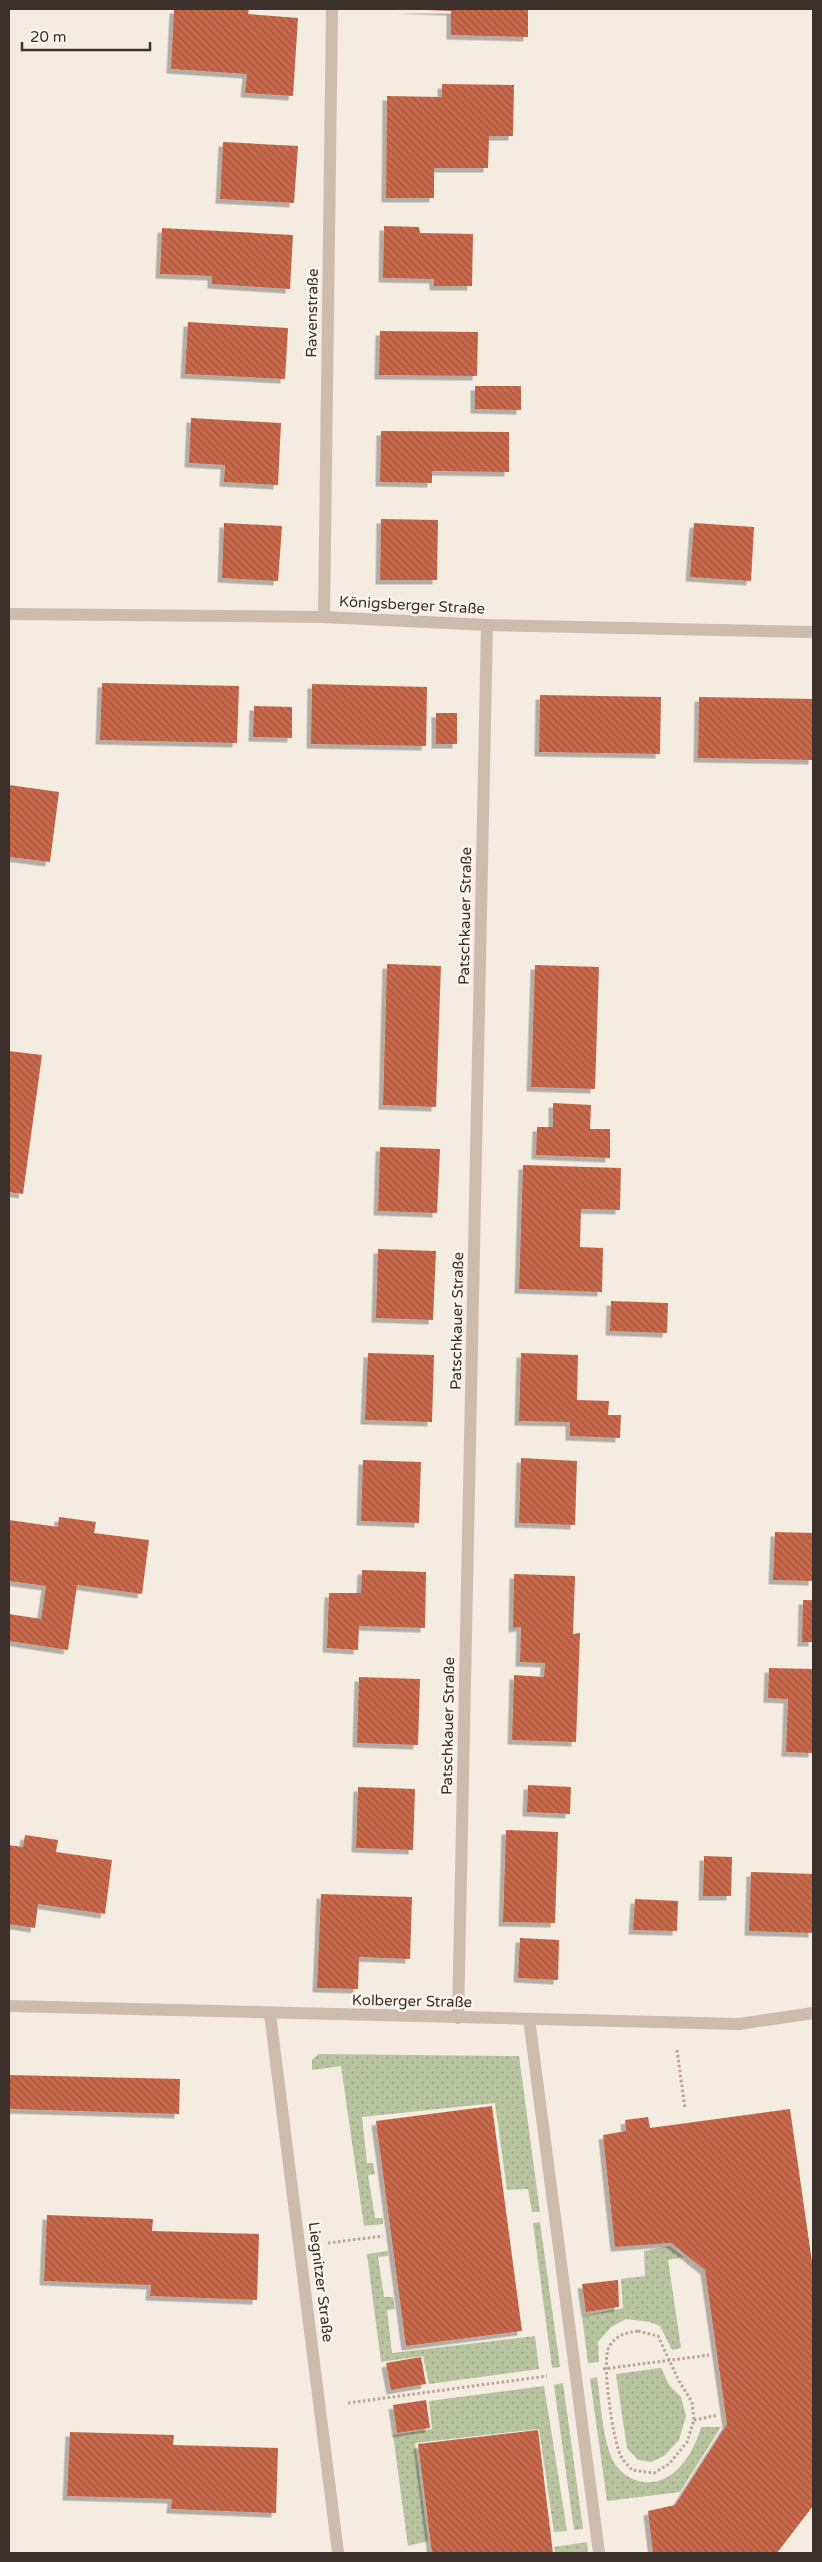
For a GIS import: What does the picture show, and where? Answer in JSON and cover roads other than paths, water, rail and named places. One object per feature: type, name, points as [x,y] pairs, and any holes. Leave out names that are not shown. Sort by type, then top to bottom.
[{"type":"street","name":"Ravenstraße","points":[[324,617],[332,9]]},
{"type":"street","name":"Königsberger Straße","points":[[9,614],[324,617],[487,625],[813,632]]},
{"type":"street","name":"Patschkauer Straße","points":[[458,2018],[487,625]]},
{"type":"street","name":"Kolberger Straße","points":[[9,2006],[270,2014],[740,2024],[813,2012]]},
{"type":"street","name":"Liegnitzer Straße","points":[[270,2014],[338,2553]]},
{"type":"street","points":[[528,2019],[599,2553]]}]
